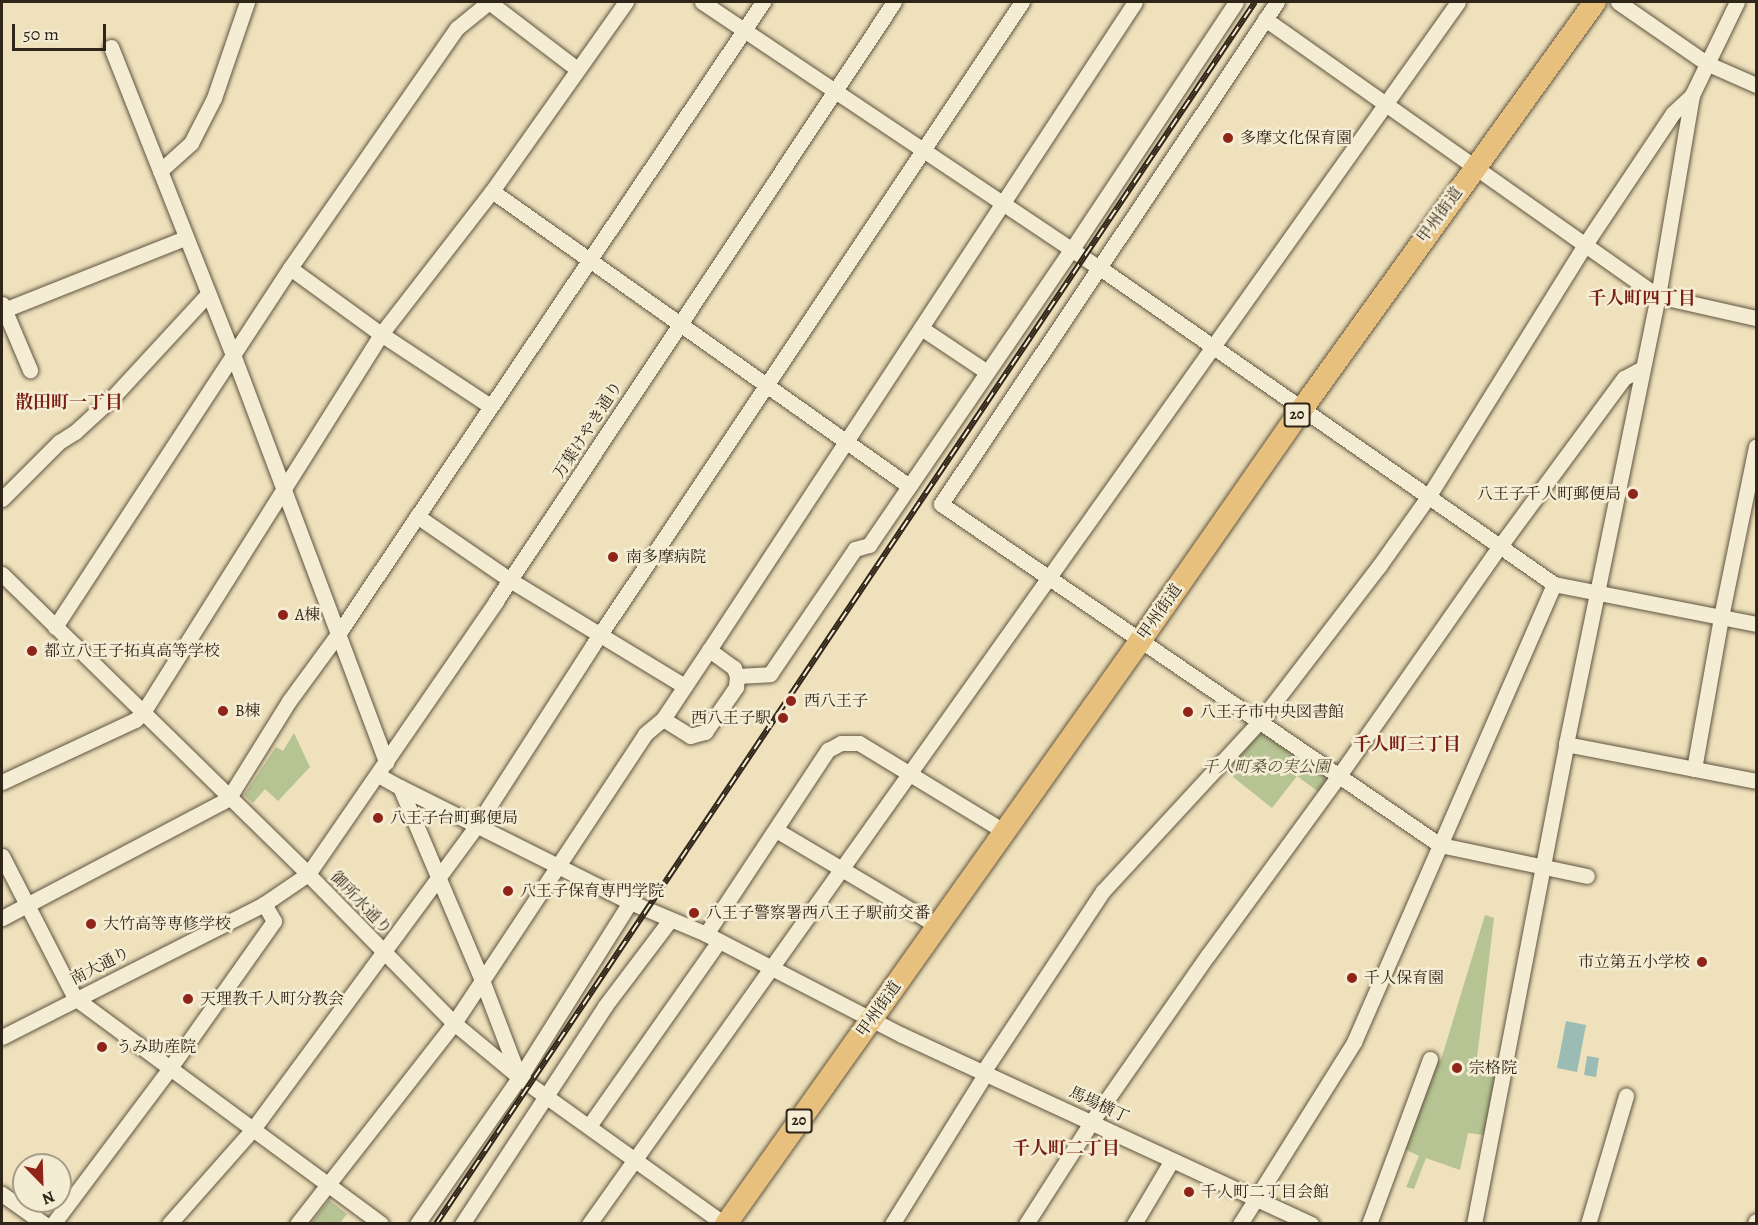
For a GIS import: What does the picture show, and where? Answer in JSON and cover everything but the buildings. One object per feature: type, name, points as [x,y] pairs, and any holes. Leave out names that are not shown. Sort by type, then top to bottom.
[{"type":"highway","name":"甲州街道","points":[[725,1224],[1140,641],[1302,409],[1595,2]]},
{"type":"street","points":[[160,171],[191,143],[214,98],[247,2]]},
{"type":"street","points":[[55,627],[234,357],[290,268],[458,28],[489,2],[577,69]]},
{"type":"street","points":[[2,782],[135,720],[142,714],[381,334],[492,191],[626,2]]},
{"type":"street","points":[[702,2],[1100,268],[1554,584],[1756,624]]},
{"type":"street","points":[[2,918],[228,800],[289,701],[338,634],[763,2]]},
{"type":"street","name":"万葉けやき通り","points":[[308,874],[510,580],[894,2]]},
{"type":"street","points":[[169,1224],[253,1129],[477,825],[601,633],[1022,2]]},
{"type":"street","points":[[297,1224],[454,1023],[645,734],[663,719],[1135,2]]},
{"type":"street","points":[[737,676],[770,674],[855,549],[869,545],[1072,249],[1236,2]]},
{"type":"street","points":[[1277,2],[941,504],[1440,845],[1587,876]]},
{"type":"street","points":[[589,1224],[1458,2]]},
{"type":"street","points":[[1618,2],[1706,63],[1756,85]]},
{"type":"street","points":[[1474,1224],[1566,744],[1599,594],[1658,296],[1692,95],[1737,2]]},
{"type":"street","points":[[1265,19],[1658,296],[1756,318]]},
{"type":"street","points":[[111,46],[234,357],[386,762]]},
{"type":"street","points":[[892,1224],[984,1072],[1103,891],[1260,721],[1379,566],[1428,496],[1584,246],[1673,113],[1692,95]]},
{"type":"street","points":[[492,191],[909,486]]},
{"type":"street","points":[[30,370],[3,307],[185,237]]},
{"type":"street","points":[[290,268],[381,334],[490,406]]},
{"type":"street","points":[[2,499],[59,442],[75,432],[112,398],[208,294]]},
{"type":"street","points":[[921,328],[987,372]]},
{"type":"street","points":[[1026,1224],[1092,1121],[1208,955],[1338,777],[1500,546],[1624,378],[1643,368]]},
{"type":"street","points":[[1694,769],[1721,617],[1756,447]]},
{"type":"street","points":[[417,516],[510,580],[601,633],[684,686]]},
{"type":"street","name":"御所水通り","points":[[2,574],[228,800],[308,874],[454,1023],[519,1077],[725,1224]]},
{"type":"street","points":[[1240,1224],[1354,1042],[1554,584]]},
{"type":"street","points":[[663,719],[690,736],[705,732],[736,687],[737,676],[734,668],[709,650]]},
{"type":"street","points":[[589,1126],[712,938],[776,830],[828,750],[835,745],[850,741],[859,743],[1004,831]]},
{"type":"street","points":[[1566,744],[1756,781]]},
{"type":"street","name":"馬場横丁","points":[[378,775],[652,913],[712,938],[984,1072],[1311,1224]]},
{"type":"street","points":[[400,787],[482,980],[519,1077]]},
{"type":"street","points":[[776,830],[938,926]]},
{"type":"street","points":[[2,856],[75,998],[381,1224]]},
{"type":"street","name":"南大通り","points":[[2,1037],[264,904],[308,874]]},
{"type":"street","points":[[417,1224],[519,1077],[630,902]]},
{"type":"street","points":[[53,1224],[170,1068],[274,921],[264,904]]},
{"type":"street","points":[[462,1224],[605,1006],[670,920]]},
{"type":"street","points":[[1369,1224],[1430,1059]]},
{"type":"street","points":[[1588,1224],[1626,1096]]},
{"type":"street","points":[[1134,1224],[1173,1160]]},
{"type":"street","points":[[2,1194],[44,1224]]},
{"type":"green space","name":"千人町桑の実公園","points":[[1262,727],[1324,773],[1328,784],[1320,793],[1297,776],[1272,808],[1223,769]]},
{"type":"green space","points":[[294,733],[310,767],[278,801],[265,789],[253,803],[244,795],[276,747],[283,751]]},
{"type":"green space","name":"宗格院","points":[[1485,915],[1494,918],[1476,1066],[1497,1069],[1484,1135],[1468,1133],[1460,1170],[1426,1158],[1414,1189],[1406,1187],[1419,1156],[1398,1146],[1430,1059],[1441,1060]]},
{"type":"green space","points":[[329,1200],[347,1214],[340,1223],[311,1223]]},
{"type":"water","points":[[1566,1021],[1586,1025],[1577,1072],[1557,1068]]},
{"type":"water","points":[[1587,1056],[1599,1058],[1596,1077],[1584,1075]]},
{"type":"railway","points":[[436,1224],[1255,2]]},
{"type":"place","name":"多摩文化保育園","points":[[1228,138]]},
{"type":"place","name":"八王子千人町郵便局","points":[[1633,494]]},
{"type":"place","name":"南多摩病院","points":[[613,557]]},
{"type":"place","name":"A棟","points":[[283,615]]},
{"type":"place","name":"都立八王子拓真高等学校","points":[[32,651]]},
{"type":"place","name":"西八王子","points":[[791,701]]},
{"type":"place","name":"B棟","points":[[223,711]]},
{"type":"place","name":"八王子市中央図書館","points":[[1188,712]]},
{"type":"place","name":"西八王子駅","points":[[783,718]]},
{"type":"place","name":"八王子台町郵便局","points":[[378,818]]},
{"type":"place","name":"八王子保育専門学院","points":[[508,891]]},
{"type":"place","name":"八王子警察署西八王子駅前交番","points":[[694,913]]},
{"type":"place","name":"大竹高等専修学校","points":[[91,924]]},
{"type":"place","name":"市立第五小学校","points":[[1702,962]]},
{"type":"place","name":"千人保育園","points":[[1352,978]]},
{"type":"place","name":"天理教千人町分教会","points":[[188,999]]},
{"type":"place","name":"うみ助産院","points":[[102,1047]]},
{"type":"place","name":"宗格院","points":[[1457,1068]]},
{"type":"place","name":"千人町二丁目会館","points":[[1189,1192]]},
{"type":"district","name":"千人町四丁目","points":[[1642,298]]},
{"type":"district","name":"散田町一丁目","points":[[69,402]]},
{"type":"district","name":"千人町三丁目","points":[[1407,744]]},
{"type":"district","name":"千人町二丁目","points":[[1066,1148]]}]
